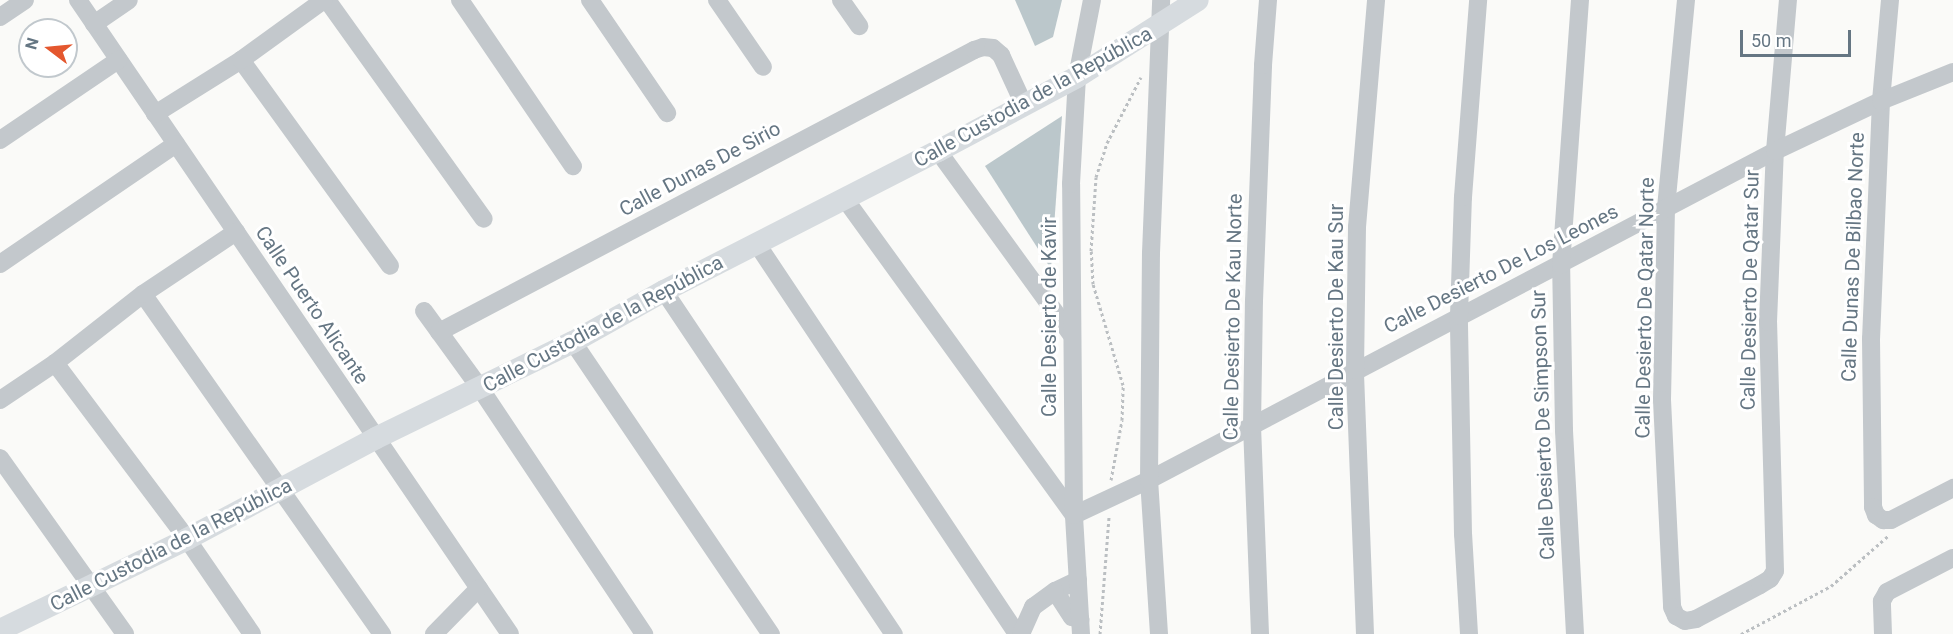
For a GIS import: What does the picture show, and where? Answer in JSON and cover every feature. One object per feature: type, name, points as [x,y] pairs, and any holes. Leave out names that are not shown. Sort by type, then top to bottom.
[{"type":"main road","name":"Calle Custodia de la República","points":[[0,630],[92,587],[376,438],[573,342],[664,291],[938,151],[1077,77],[1198,0]]},
{"type":"street","points":[[0,17],[25,0]]},
{"type":"street","name":"Calle Puerto Alicante","points":[[78,0],[510,634]]},
{"type":"street","points":[[94,24],[129,0]]},
{"type":"street","points":[[155,114],[241,60],[326,0],[484,219]]},
{"type":"street","points":[[460,0],[573,166]]},
{"type":"street","points":[[590,0],[667,113]]},
{"type":"street","points":[[717,0],[763,67]]},
{"type":"street","points":[[841,0],[858,26]]},
{"type":"street","name":"Calle Desierto de Kavir","points":[[1081,627],[1074,515],[1071,184],[1077,77],[1092,0]]},
{"type":"street","points":[[1159,634],[1149,480],[1151,253],[1161,0]]},
{"type":"street","name":"Calle Desierto De Kau Norte","points":[[1260,634],[1252,426],[1257,190],[1269,0]]},
{"type":"street","name":"Calle Desierto De Kau Sur","points":[[1365,634],[1355,370],[1357,227],[1376,0]]},
{"type":"street","points":[[1469,634],[1463,534],[1459,316],[1463,197],[1478,0]]},
{"type":"street","name":"Calle Desierto De Simpson Sur","points":[[1575,634],[1564,441],[1561,265],[1580,0]]},
{"type":"street","name":"Calle Desierto De Qatar Norte","points":[[1676,616],[1672,607],[1662,400],[1666,208],[1686,0]]},
{"type":"street","name":"Calle Desierto De Qatar Sur","points":[[1676,616],[1685,621],[1696,619],[1770,579],[1775,571],[1768,322],[1775,151],[1788,0]]},
{"type":"street","name":"Calle Dunas De Bilbao Norte","points":[[1890,0],[1881,100],[1871,339],[1873,507],[1876,515],[1883,520],[1891,520],[1953,488]]},
{"type":"street","name":"Calle Dunas De Sirio","points":[[439,332],[983,47],[993,48],[1001,55],[1024,105]]},
{"type":"street","points":[[0,140],[118,60]]},
{"type":"street","points":[[241,60],[390,266]]},
{"type":"street","name":"Calle Desierto De Los Leones","points":[[1074,515],[1149,480],[1775,151],[1881,100],[1953,72]]},
{"type":"street","points":[[0,264],[176,144]]},
{"type":"street","points":[[938,151],[1071,334]]},
{"type":"street","points":[[845,199],[1074,515]]},
{"type":"street","points":[[0,400],[55,363],[143,294],[236,232]]},
{"type":"street","points":[[757,244],[1019,634],[1033,607],[1055,591],[1078,580]]},
{"type":"street","points":[[664,291],[894,634]]},
{"type":"street","points":[[143,294],[278,490],[382,634]]},
{"type":"street","points":[[424,311],[480,388],[644,634]]},
{"type":"street","points":[[573,342],[771,634]]},
{"type":"street","points":[[55,363],[187,539],[252,634]]},
{"type":"street","points":[[0,458],[125,634]]},
{"type":"street","points":[[1883,634],[1882,601],[1887,592],[1953,558]]},
{"type":"street","points":[[434,634],[479,588]]},
{"type":"street","points":[[1055,591],[1081,627]]},
{"type":"path","points":[[1100,634],[1111,527],[1108,499],[1122,420],[1124,385],[1093,284],[1091,251],[1096,177],[1107,143],[1141,76]]},
{"type":"path","points":[[1741,634],[1831,586],[1890,534]]},
{"type":"shaded area","points":[[1015,0],[1062,0],[1053,37],[1035,46]]},
{"type":"shaded area","points":[[1062,116],[1051,269],[985,166]]}]
